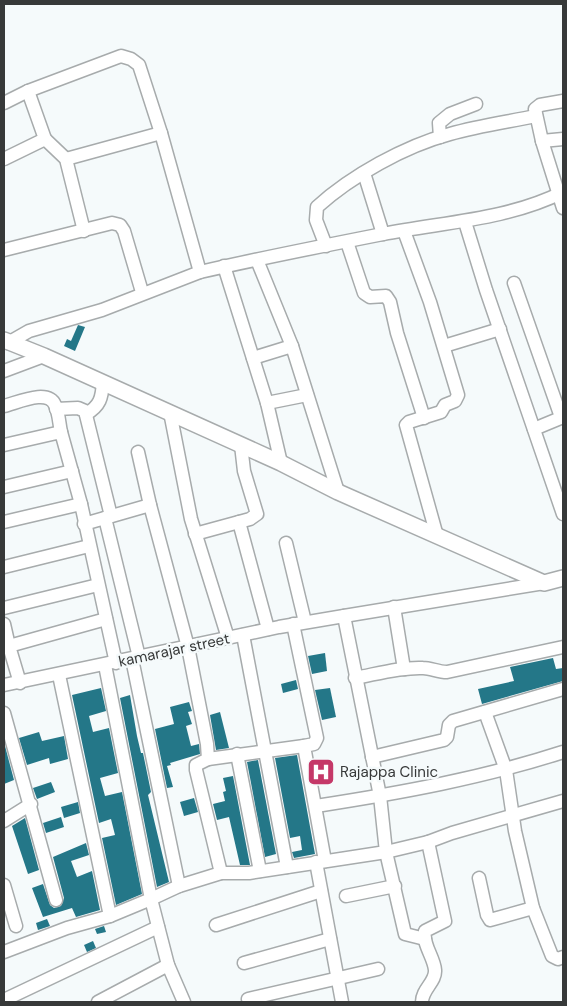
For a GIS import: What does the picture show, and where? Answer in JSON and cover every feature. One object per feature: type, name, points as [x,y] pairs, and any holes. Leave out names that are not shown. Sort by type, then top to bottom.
[{"type":"main road","points":[[6,342],[44,356],[170,412],[281,463],[338,492],[544,583],[563,578]]},
{"type":"street","points":[[4,103],[121,56],[131,59],[139,65],[161,133],[200,272]]},
{"type":"street","points":[[28,92],[45,139],[66,159],[84,231]]},
{"type":"street","points":[[563,101],[540,105],[535,109],[542,141],[561,193],[563,208]]},
{"type":"street","points":[[440,137],[439,123],[443,118],[476,104]]},
{"type":"street","points":[[326,246],[316,220],[317,208],[364,173],[415,146],[440,137],[536,116]]},
{"type":"street","points":[[66,159],[161,133]]},
{"type":"street","points":[[4,159],[45,139]]},
{"type":"street","points":[[542,141],[563,139]]},
{"type":"street","points":[[364,173],[383,234]]},
{"type":"street","points":[[6,342],[28,331],[102,310],[142,292],[200,272],[383,234],[465,222],[520,208],[561,193]]},
{"type":"street","points":[[465,222],[563,514]]},
{"type":"street","points":[[4,250],[112,223],[120,225],[142,292]]},
{"type":"street","points":[[404,231],[444,346],[457,399],[445,405],[441,412],[409,422],[406,425],[437,536]]},
{"type":"street","points":[[347,242],[364,293],[370,297],[383,296],[388,298],[424,418]]},
{"type":"street","points":[[256,260],[292,346],[338,492]]},
{"type":"street","points":[[224,266],[267,403],[281,463]]},
{"type":"street","points":[[514,283],[562,417],[534,429]]},
{"type":"street","points":[[444,346],[500,330]]},
{"type":"street","points":[[253,358],[292,346]]},
{"type":"street","points":[[4,371],[44,356]]},
{"type":"street","points":[[86,414],[96,408],[102,398],[102,382]]},
{"type":"street","points":[[267,403],[307,394]]},
{"type":"street","points":[[4,406],[43,396],[50,398],[56,409],[106,619],[110,664],[151,899],[168,964],[184,1002]]},
{"type":"street","points":[[56,409],[78,408],[86,414],[136,658],[179,886]]},
{"type":"street","points":[[170,412],[195,534],[228,638]]},
{"type":"street","points":[[4,445],[61,432]]},
{"type":"street","points":[[195,534],[239,522],[254,517],[256,514],[244,471],[241,444]]},
{"type":"street","points":[[138,452],[150,505],[188,647],[208,760]]},
{"type":"street","points":[[4,487],[72,471]]},
{"type":"street","points":[[4,522],[80,504]]},
{"type":"street","points":[[84,524],[150,505]]},
{"type":"street","points":[[239,522],[268,629]]},
{"type":"street","points":[[221,873],[196,765],[208,760],[238,754],[314,744],[317,738],[286,543]]},
{"type":"street","points":[[4,567],[89,546]]},
{"type":"street","name":"kamarajar street","points":[[4,685],[60,675],[299,623],[544,583]]},
{"type":"street","points":[[4,608],[98,585]]},
{"type":"street","points":[[394,607],[404,669]]},
{"type":"street","points":[[344,616],[380,796],[386,852],[405,934],[425,939]]},
{"type":"street","points":[[9,646],[106,619]]},
{"type":"street","points":[[4,624],[20,682]]},
{"type":"street","points":[[243,635],[287,867]]},
{"type":"street","points":[[355,678],[404,669],[426,668],[438,672],[446,672],[563,647]]},
{"type":"street","points":[[60,675],[110,916]]},
{"type":"street","points":[[372,756],[444,740],[451,722],[563,689]]},
{"type":"street","points":[[485,712],[506,770],[513,816],[533,908],[552,956],[558,959],[563,957]]},
{"type":"street","points":[[4,713],[56,900]]},
{"type":"street","points":[[304,746],[316,806],[321,891],[342,1002]]},
{"type":"street","points":[[316,806],[380,796],[506,770],[563,752]]},
{"type":"street","points":[[238,754],[260,871]]},
{"type":"street","points":[[4,952],[67,928],[110,916],[179,886],[221,873],[260,871],[386,852],[428,842],[452,833],[563,801]]},
{"type":"street","points":[[4,821],[30,804]]},
{"type":"street","points":[[422,1002],[424,992],[434,978],[435,971],[425,939],[425,931],[444,921],[428,842]]},
{"type":"street","points":[[478,878],[487,915],[490,920],[533,908]]},
{"type":"street","points":[[4,886],[16,926]]},
{"type":"street","points":[[346,896],[395,886]]},
{"type":"street","points":[[216,925],[321,891]]},
{"type":"street","points":[[4,1000],[158,927]]},
{"type":"street","points":[[244,963],[330,939]]},
{"type":"street","points":[[98,1002],[168,964]]},
{"type":"street","points":[[248,999],[378,969]]},
{"type":"building","points":[[78,325],[85,327],[75,351],[64,346],[67,339],[71,341]]},
{"type":"building","points":[[325,653],[327,671],[312,674],[308,656]]},
{"type":"building","points":[[553,658],[556,669],[563,668],[563,681],[482,704],[478,689],[514,681],[510,667]]},
{"type":"building","points":[[296,680],[298,689],[283,693],[281,684]]},
{"type":"building","points":[[101,688],[106,711],[89,716],[93,732],[109,728],[118,773],[100,778],[105,796],[122,792],[142,894],[116,905],[102,838],[115,835],[111,819],[99,823],[72,695]]},
{"type":"building","points":[[330,688],[336,717],[322,720],[315,690]]},
{"type":"building","points":[[130,695],[137,736],[141,753],[143,753],[151,792],[148,795],[169,882],[157,887],[120,698]]},
{"type":"building","points":[[189,702],[192,711],[188,712],[192,724],[186,726],[191,746],[199,744],[200,754],[170,763],[171,765],[167,766],[173,787],[167,788],[155,729],[174,724],[170,707]]},
{"type":"building","points":[[220,712],[229,748],[216,750],[210,715]]},
{"type":"building","points":[[39,732],[42,741],[64,736],[68,759],[50,764],[49,758],[27,765],[19,738]]},
{"type":"building","points":[[4,747],[14,780],[4,784]]},
{"type":"building","points":[[297,755],[315,854],[294,858],[292,852],[302,850],[300,836],[290,838],[275,758]]},
{"type":"building","points":[[258,760],[276,854],[265,857],[247,762]]},
{"type":"building","points":[[328,765],[330,777],[318,779],[316,767]]},
{"type":"building","points":[[233,776],[250,865],[240,865],[229,817],[217,820],[213,804],[225,801],[223,792],[226,791],[223,778]]},
{"type":"building","points":[[51,782],[55,792],[37,799],[33,788]]},
{"type":"building","points":[[194,798],[198,812],[184,816],[180,802]]},
{"type":"building","points":[[78,802],[80,813],[64,818],[61,807]]},
{"type":"building","points":[[61,817],[64,827],[46,833],[43,823]]},
{"type":"building","points":[[25,818],[39,870],[28,874],[12,826]]},
{"type":"building","points":[[86,843],[89,855],[71,861],[77,877],[92,871],[100,910],[76,917],[72,908],[43,917],[32,888],[43,884],[50,905],[54,908],[61,906],[64,898],[53,857]]},
{"type":"building","points":[[47,919],[50,926],[38,930],[36,923]]},
{"type":"building","points":[[104,926],[106,932],[97,934],[95,929]]},
{"type":"building","points":[[93,941],[96,948],[87,952],[84,945]]},
{"type":"place","name":"Rajappa Clinic","points":[[321,772]]}]
